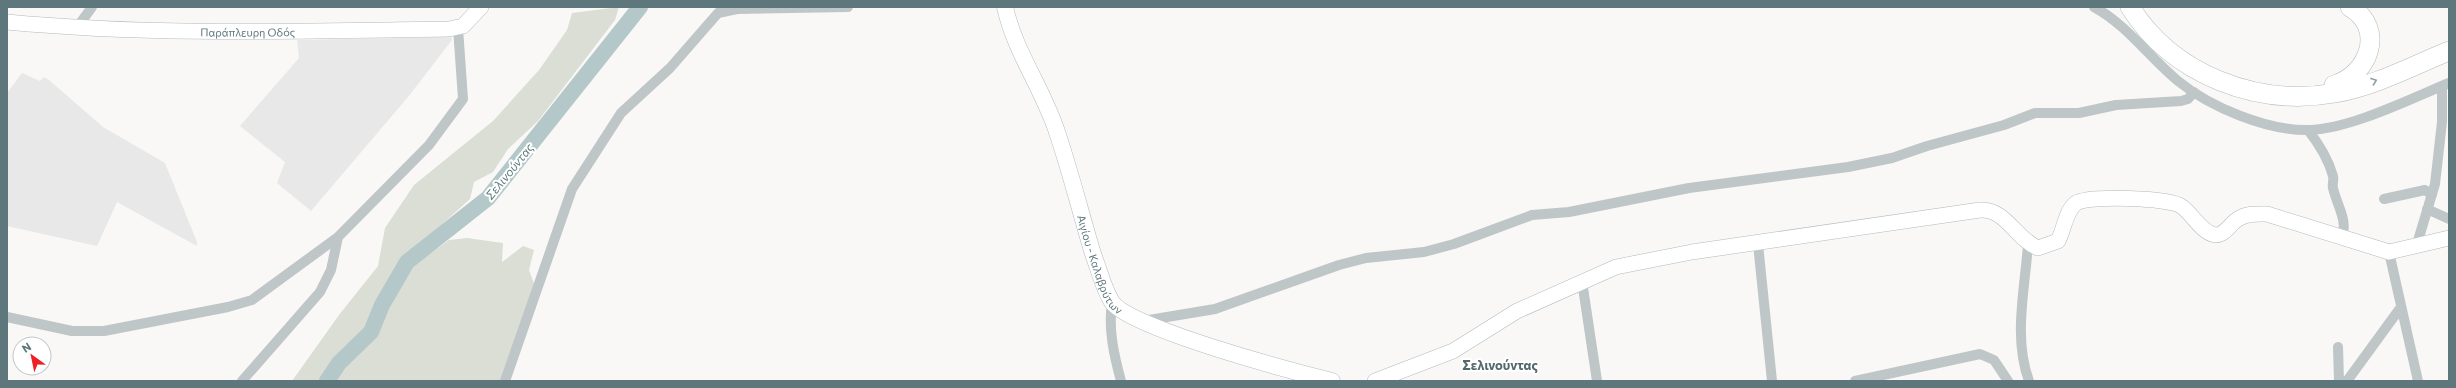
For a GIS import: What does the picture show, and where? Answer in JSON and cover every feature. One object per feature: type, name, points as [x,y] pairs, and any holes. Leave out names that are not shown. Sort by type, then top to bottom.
[{"type":"highway","points":[[2130,7],[2152,36],[2190,67],[2224,83],[2271,95],[2304,96],[2336,93],[2365,85],[2449,51]]},
{"type":"highway","points":[[2140,7],[2169,42],[2212,70],[2256,85],[2303,89],[2343,82],[2359,71],[2365,63],[2369,48],[2369,34],[2360,16],[2350,7]]},
{"type":"main road","name":"Αιγίου - Καλαβρύτων","points":[[1004,7],[1013,37],[1045,99],[1058,134],[1090,244],[1112,302],[1130,316],[1174,335],[1332,381]]},
{"type":"street","points":[[76,29],[92,7]]},
{"type":"street","points":[[7,317],[72,331],[104,331],[228,307],[252,300],[338,237],[430,145],[462,99],[458,28],[467,23],[481,7]]},
{"type":"street","points":[[505,381],[572,189],[621,113],[670,68],[718,13],[737,9],[848,7]]},
{"type":"street","points":[[2094,7],[2116,22],[2162,67],[2194,92],[2215,104],[2259,122],[2308,130],[2340,125],[2445,84],[2442,122],[2432,194],[2417,244]]},
{"type":"street","name":"Παράπλευρη Οδός","points":[[7,22],[76,29],[282,32],[458,28]]},
{"type":"street","points":[[1143,321],[1215,309],[1339,265],[1366,258],[1424,252],[1454,244],[1532,215],[1570,212],[1689,188],[1848,167],[1892,158],[1934,144],[2004,125],[2035,113],[2079,113],[2116,105],[2180,101],[2188,99],[2194,92]]},
{"type":"street","points":[[2308,130],[2325,154],[2334,178],[2333,186],[2343,214],[2345,229],[2342,238]]},
{"type":"street","points":[[2384,199],[2426,190],[2432,194]]},
{"type":"street","points":[[1375,381],[1453,351],[1517,311],[1611,269],[1645,260],[1989,209],[1996,212],[2028,244],[2038,248],[2054,243],[2061,236],[2070,211],[2075,204],[2085,198],[2100,197],[2173,202],[2185,208],[2210,233],[2216,235],[2223,233],[2238,219],[2256,214],[2267,214],[2389,252],[2417,244],[2449,238]]},
{"type":"street","points":[[2427,209],[2449,219]]},
{"type":"street","points":[[242,381],[320,292],[331,270],[338,237]]},
{"type":"street","points":[[1758,244],[1772,381]]},
{"type":"street","points":[[2028,244],[2022,331],[2023,360],[2029,381]]},
{"type":"street","points":[[2389,252],[2418,381]]},
{"type":"street","points":[[1582,281],[1597,381]]},
{"type":"street","points":[[1112,302],[1110,316],[1112,347],[1114,361],[1121,381]]},
{"type":"street","points":[[2347,381],[2401,307]]},
{"type":"street","points":[[2338,347],[2339,381]]},
{"type":"street","points":[[1855,381],[1980,354],[1994,360],[2008,381]]},
{"type":"shaded area","points":[[619,7],[615,20],[538,121],[508,149],[493,172],[474,182],[470,199],[409,254],[416,264],[449,240],[467,238],[503,243],[502,262],[523,246],[534,250],[529,270],[535,286],[501,381],[292,381],[339,315],[378,266],[385,228],[414,185],[493,121],[539,70],[567,30],[572,13]]},
{"type":"shaded area","points":[[451,37],[452,40],[408,97],[311,211],[277,183],[285,162],[240,126],[299,58],[297,40]]},
{"type":"shaded area","points":[[22,73],[40,81],[44,77],[49,80],[103,127],[165,163],[197,242],[197,246],[117,202],[97,246],[7,226],[7,93]]},
{"type":"waterway","name":"Σελινούντας","points":[[327,381],[339,363],[371,332],[382,305],[407,262],[488,198],[640,7]]},
{"type":"district","name":"Σελινούντας","points":[[1500,365]]}]
